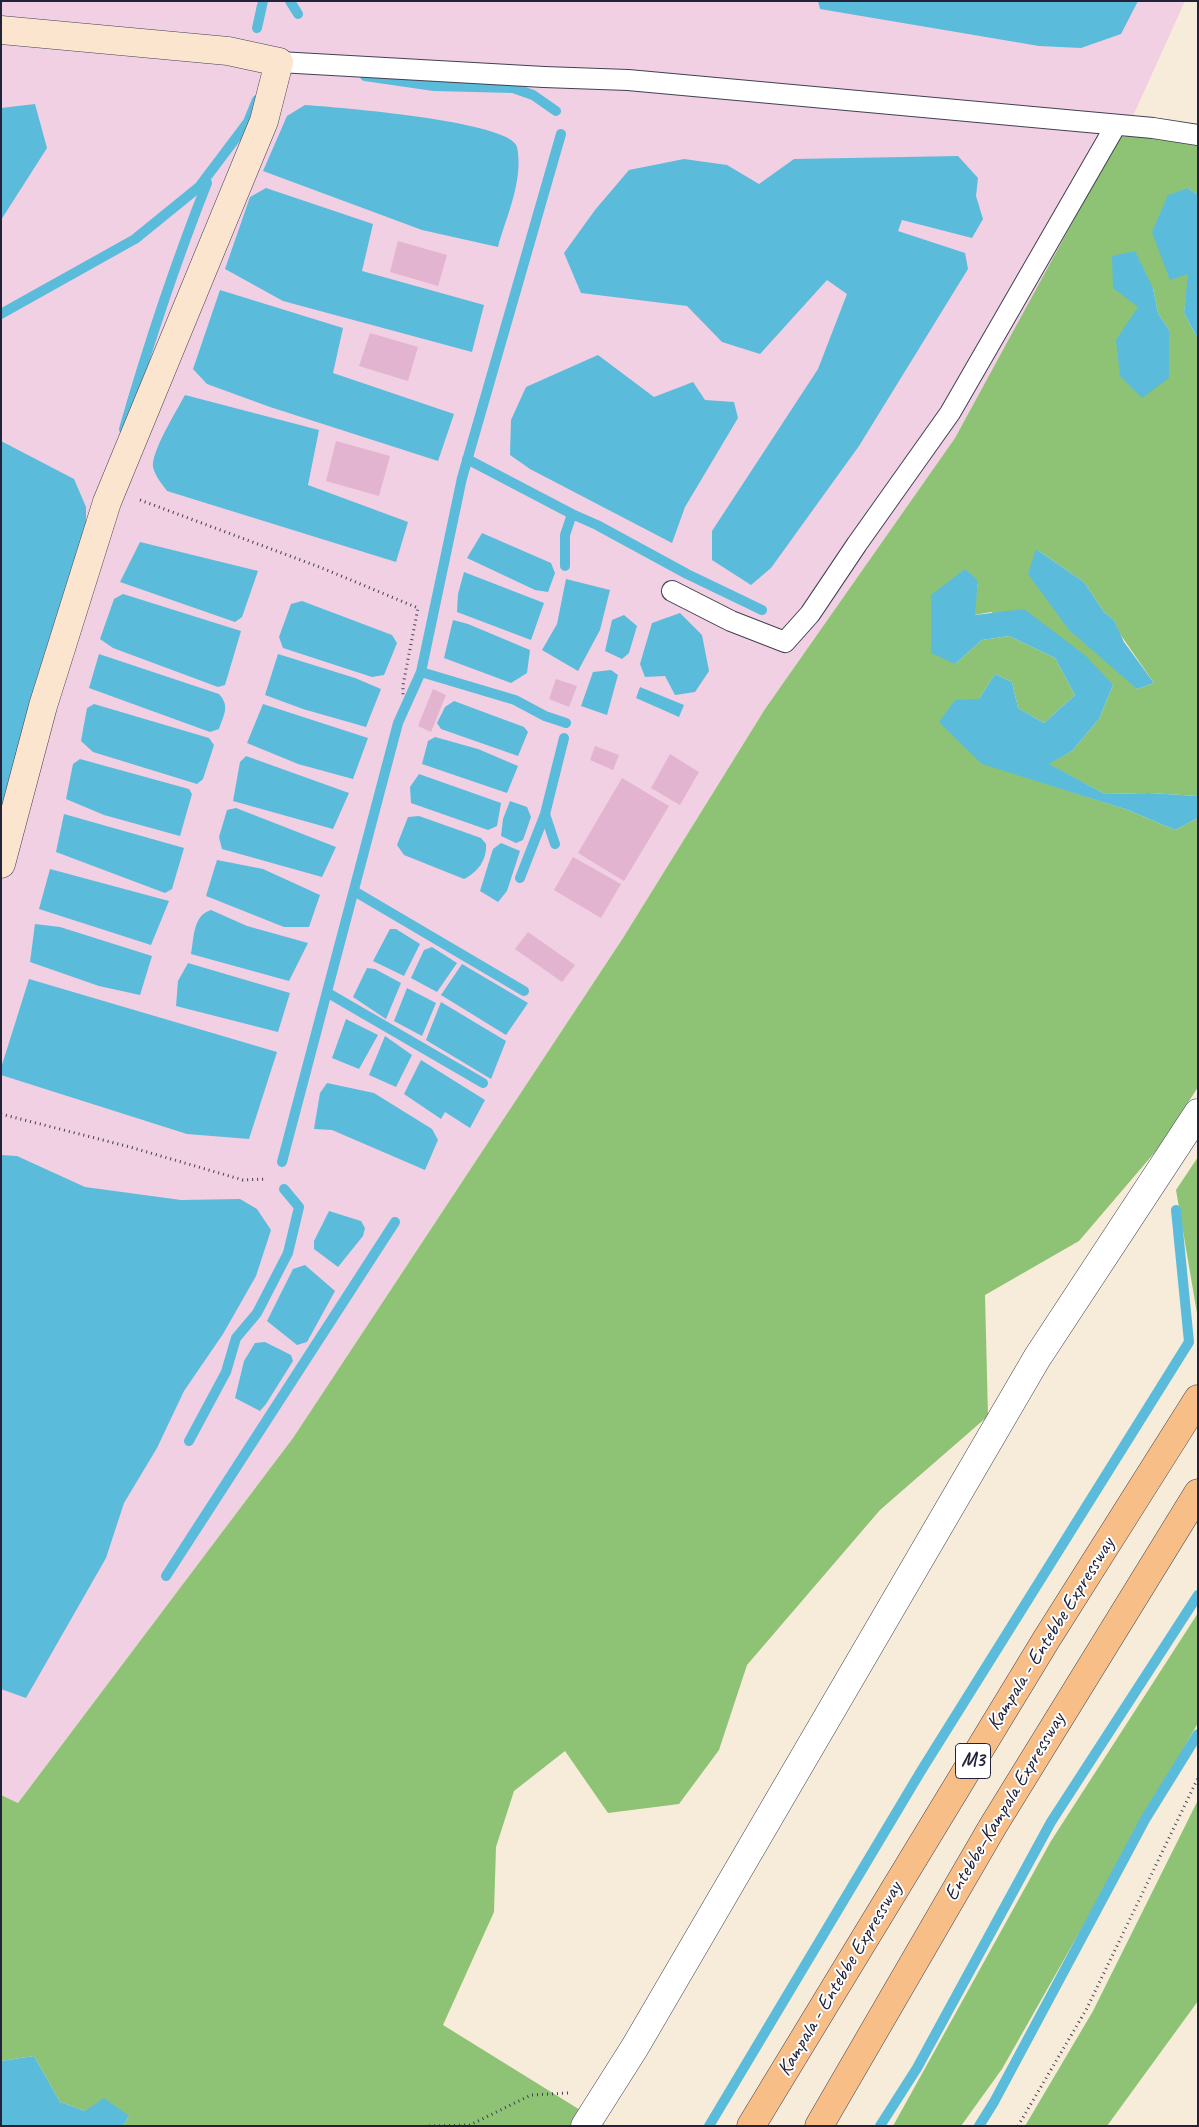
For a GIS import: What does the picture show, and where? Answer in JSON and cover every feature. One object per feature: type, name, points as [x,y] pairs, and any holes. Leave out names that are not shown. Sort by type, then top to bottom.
[{"type":"highway","name":"Kampala - Entebbe Expressway","points":[[751,2126],[1046,1640],[1198,1399]]},
{"type":"highway","name":"Entebbe–Kampala Expressway","points":[[820,2126],[993,1826],[1198,1493]]},
{"type":"street","points":[[1,30],[228,50],[279,62],[264,121],[112,489],[43,706],[1,864]]},
{"type":"street","points":[[585,2126],[1037,1358],[1198,1113]]},
{"type":"lane","points":[[279,62],[544,78],[628,80],[1116,125],[1198,135]]},
{"type":"lane","points":[[672,591],[731,621],[785,642],[810,614],[950,413],[1116,125]]},
{"type":"path","points":[[112,489],[322,568],[418,608],[403,685],[403,697]]},
{"type":"path","points":[[1,1114],[130,1146],[243,1180],[267,1179]]},
{"type":"path","points":[[1018,2126],[1086,2010],[1198,1778]]},
{"type":"path","points":[[429,2126],[470,2125],[531,2095],[607,2091]]},
{"type":"shaded area","points":[[1,1],[1185,1],[1133,116],[955,438],[765,709],[623,938],[293,1438],[18,1803],[1,1795]]},
{"type":"green space","points":[[1145,134],[1198,142],[1198,195],[1188,188],[1189,274],[1184,313],[1198,339],[1198,796],[1149,793],[1105,794],[1048,764],[1072,751],[1099,719],[1113,685],[991,612],[974,615],[978,581],[955,664],[982,640],[1009,636],[1055,658],[1075,695],[1044,723],[1018,708],[1012,682],[995,674],[979,699],[982,763],[1128,810],[1175,830],[1198,818],[1198,1087],[1161,1145],[1079,1241],[985,1295],[988,1416],[880,1510],[747,1665],[719,1750],[679,1804],[608,1813],[565,1751],[514,1791],[496,1847],[494,1912],[443,2025],[606,2126],[123,2126],[129,2116],[85,2111],[60,2102],[34,2056],[1,2061],[1,1795],[18,1803],[293,1438],[623,938],[765,709],[955,438],[1119,137]],"holes":[[[1153,288],[1158,313],[1169,330],[1138,307]],[[1036,549],[1084,582],[1104,612],[1114,620],[1120,634],[1154,683],[1137,689],[1128,679]]]},
{"type":"green space","points":[[1198,1157],[1198,1319],[1176,1190]]},
{"type":"green space","points":[[1198,1613],[1198,1723],[1002,2069],[961,2126],[893,2126],[1051,1841]]},
{"type":"green space","points":[[1198,1800],[1198,2001],[1107,2126],[1025,2126],[1093,2011]]},
{"type":"water","points":[[818,1],[1138,1],[1121,34],[1081,48],[1039,46],[820,9]]},
{"type":"water","points":[[35,104],[47,148],[1,220],[1,108]]},
{"type":"water","points":[[305,105],[420,117],[486,130],[508,138],[517,147],[518,172],[513,198],[498,247],[422,230],[263,171],[287,116]]},
{"type":"water","points":[[958,156],[978,178],[976,196],[983,219],[972,238],[902,220],[898,231],[965,253],[968,269],[859,446],[771,568],[751,585],[712,560],[712,531],[818,369],[847,294],[827,280],[760,354],[722,342],[687,306],[581,293],[564,253],[595,210],[629,170],[684,159],[727,165],[759,184],[794,159]]},
{"type":"water","points":[[266,188],[373,224],[362,271],[484,305],[472,352],[283,301],[225,269],[250,197]]},
{"type":"water","points":[[1188,188],[1198,195],[1198,339],[1184,313],[1188,274],[1170,280],[1152,232],[1168,195]]},
{"type":"water","points":[[1135,251],[1153,288],[1158,313],[1169,330],[1169,378],[1142,398],[1120,376],[1116,340],[1138,307],[1113,288],[1112,256]]},
{"type":"water","points":[[220,290],[343,328],[333,373],[454,414],[438,461],[270,407],[207,384],[193,369]]},
{"type":"water","points":[[598,355],[654,397],[693,382],[705,400],[734,402],[738,418],[685,507],[672,543],[530,469],[510,455],[511,420],[526,387]]},
{"type":"water","points":[[185,395],[319,430],[308,485],[408,522],[396,562],[167,491],[155,474],[153,460],[165,431]]},
{"type":"water","points":[[1,441],[74,479],[86,507],[86,545],[1,833]]},
{"type":"water","points":[[482,533],[551,563],[555,573],[548,592],[535,590],[467,558]]},
{"type":"water","points":[[140,542],[258,571],[242,617],[235,622],[120,582]]},
{"type":"water","points":[[1036,549],[1084,582],[1104,612],[1114,620],[1124,642],[1154,683],[1137,689],[1069,630],[1028,574]]},
{"type":"water","points":[[965,569],[978,581],[975,615],[1024,609],[1086,656],[1113,685],[1099,719],[1072,751],[1049,764],[1105,794],[1149,793],[1198,796],[1198,818],[1175,830],[1128,810],[982,764],[939,722],[955,700],[979,699],[995,674],[1012,682],[1018,708],[1044,723],[1075,695],[1055,658],[1009,636],[982,640],[955,664],[931,653],[931,595]]},
{"type":"water","points":[[464,572],[544,603],[531,640],[457,612],[458,594]]},
{"type":"water","points":[[566,579],[610,590],[600,630],[578,671],[542,650],[557,624]]},
{"type":"water","points":[[123,594],[241,631],[225,685],[218,687],[113,648],[100,639],[114,599]]},
{"type":"water","points":[[302,601],[392,635],[397,643],[384,675],[372,677],[283,648],[279,637],[291,604]]},
{"type":"water","points":[[680,613],[702,635],[709,671],[695,692],[675,695],[665,676],[645,677],[640,664],[652,623]]},
{"type":"water","points":[[624,615],[637,626],[629,653],[622,659],[605,651],[612,620]]},
{"type":"water","points":[[453,620],[468,624],[530,650],[527,673],[511,683],[444,658]]},
{"type":"water","points":[[99,654],[219,694],[225,706],[219,729],[210,732],[89,688]]},
{"type":"water","points":[[278,654],[355,678],[381,689],[366,727],[303,709],[265,695]]},
{"type":"water","points":[[611,670],[618,675],[607,715],[581,706],[593,672]]},
{"type":"water","points":[[640,687],[684,705],[679,717],[636,698]]},
{"type":"water","points":[[454,701],[524,727],[528,732],[518,756],[441,729],[437,723],[445,707]]},
{"type":"water","points":[[94,704],[209,738],[214,745],[203,779],[197,784],[93,752],[81,741],[87,708]]},
{"type":"water","points":[[263,704],[368,738],[353,779],[298,764],[247,743]]},
{"type":"water","points":[[435,737],[478,749],[518,766],[507,793],[422,764],[428,741]]},
{"type":"water","points":[[246,756],[349,793],[333,829],[233,801],[240,762]]},
{"type":"water","points":[[80,759],[189,789],[192,794],[180,836],[104,815],[66,799],[73,764]]},
{"type":"water","points":[[419,774],[501,803],[497,826],[488,830],[411,803],[410,787]]},
{"type":"water","points":[[510,801],[527,807],[531,817],[523,840],[516,843],[501,836],[503,819]]},
{"type":"water","points":[[236,808],[336,847],[322,877],[222,849],[219,837],[227,810]]},
{"type":"water","points":[[64,814],[184,848],[172,889],[165,893],[56,852]]},
{"type":"water","points":[[419,816],[481,838],[486,844],[486,850],[481,865],[464,879],[404,855],[397,845],[408,817]]},
{"type":"water","points":[[501,843],[520,851],[507,891],[498,902],[480,891],[493,849]]},
{"type":"water","points":[[217,860],[263,869],[320,895],[309,927],[284,927],[206,896]]},
{"type":"water","points":[[50,869],[169,901],[151,945],[39,909]]},
{"type":"water","points":[[211,910],[247,926],[308,943],[289,981],[191,954],[195,928],[201,917]]},
{"type":"water","points":[[35,924],[60,927],[152,956],[140,995],[99,986],[30,962]]},
{"type":"water","points":[[390,929],[396,929],[420,944],[404,976],[373,961]]},
{"type":"water","points":[[432,947],[457,963],[437,992],[411,978],[424,950]]},
{"type":"water","points":[[188,963],[290,993],[278,1032],[176,1006],[178,981]]},
{"type":"water","points":[[462,964],[528,1003],[506,1035],[441,995]]},
{"type":"water","points":[[367,968],[375,969],[401,983],[386,1019],[353,997]]},
{"type":"water","points":[[29,979],[277,1052],[249,1139],[187,1134],[1,1075],[1,1068]]},
{"type":"water","points":[[407,988],[436,1003],[422,1036],[394,1021]]},
{"type":"water","points":[[441,1002],[506,1041],[491,1079],[426,1040]]},
{"type":"water","points":[[346,1019],[378,1035],[359,1069],[332,1058]]},
{"type":"water","points":[[385,1036],[412,1055],[396,1087],[369,1075]]},
{"type":"water","points":[[421,1060],[485,1100],[470,1128],[445,1112],[441,1119],[404,1094]]},
{"type":"water","points":[[327,1083],[374,1093],[432,1129],[438,1140],[425,1170],[332,1130],[314,1129],[320,1093]]},
{"type":"water","points":[[1,1155],[17,1156],[85,1187],[181,1200],[240,1199],[257,1209],[271,1230],[256,1276],[223,1334],[184,1391],[157,1448],[124,1503],[106,1558],[26,1698],[1,1689]]},
{"type":"water","points":[[329,1211],[361,1221],[365,1228],[363,1236],[338,1267],[314,1249],[314,1241]]},
{"type":"water","points":[[305,1265],[335,1291],[307,1342],[297,1345],[267,1321],[293,1269]]},
{"type":"water","points":[[265,1342],[291,1355],[293,1361],[260,1411],[235,1398],[244,1361],[255,1343]]},
{"type":"water","points":[[34,2056],[60,2102],[85,2111],[104,2098],[129,2116],[123,2126],[1,2126],[1,2061]]},
{"type":"building","points":[[398,241],[447,255],[438,286],[390,272]]},
{"type":"building","points":[[370,333],[418,347],[408,381],[359,366]]},
{"type":"building","points":[[336,441],[390,456],[379,496],[326,481]]},
{"type":"building","points":[[556,679],[577,686],[569,707],[549,699]]},
{"type":"building","points":[[433,689],[446,695],[431,732],[418,726]]},
{"type":"building","points":[[595,746],[619,755],[613,770],[590,760]]},
{"type":"building","points":[[670,754],[699,772],[680,805],[651,788]]},
{"type":"building","points":[[622,778],[669,806],[624,881],[578,853]]},
{"type":"building","points":[[573,857],[621,884],[601,918],[554,890]]},
{"type":"building","points":[[528,932],[575,965],[562,982],[515,949]]},
{"type":"waterway","points":[[257,28],[263,1]]},
{"type":"waterway","points":[[290,1],[298,14]]},
{"type":"waterway","points":[[365,76],[434,86],[513,88],[533,95],[556,111]]},
{"type":"waterway","points":[[1,314],[135,239],[199,187],[248,122],[257,100]]},
{"type":"waterway","points":[[282,1162],[398,723],[421,672],[462,478],[561,134]]},
{"type":"waterway","points":[[124,429],[162,305],[207,183]]},
{"type":"waterway","points":[[467,459],[572,514],[565,535],[565,566]]},
{"type":"waterway","points":[[572,514],[597,525],[687,574],[762,610]]},
{"type":"waterway","points":[[421,672],[515,700],[545,716],[566,723]]},
{"type":"waterway","points":[[520,878],[545,814],[564,738]]},
{"type":"waterway","points":[[545,814],[555,844]]},
{"type":"waterway","points":[[354,891],[524,991]]},
{"type":"waterway","points":[[328,993],[483,1083]]},
{"type":"waterway","points":[[189,1441],[226,1372],[236,1338],[257,1313],[288,1253],[299,1207],[284,1189]]},
{"type":"waterway","points":[[709,2126],[921,1771],[1189,1342],[1176,1210]]},
{"type":"waterway","points":[[166,1576],[395,1222]]},
{"type":"waterway","points":[[880,2126],[917,2068],[1051,1822],[1198,1595]]},
{"type":"waterway","points":[[979,2126],[994,2102],[1146,1818],[1198,1734]]}]
